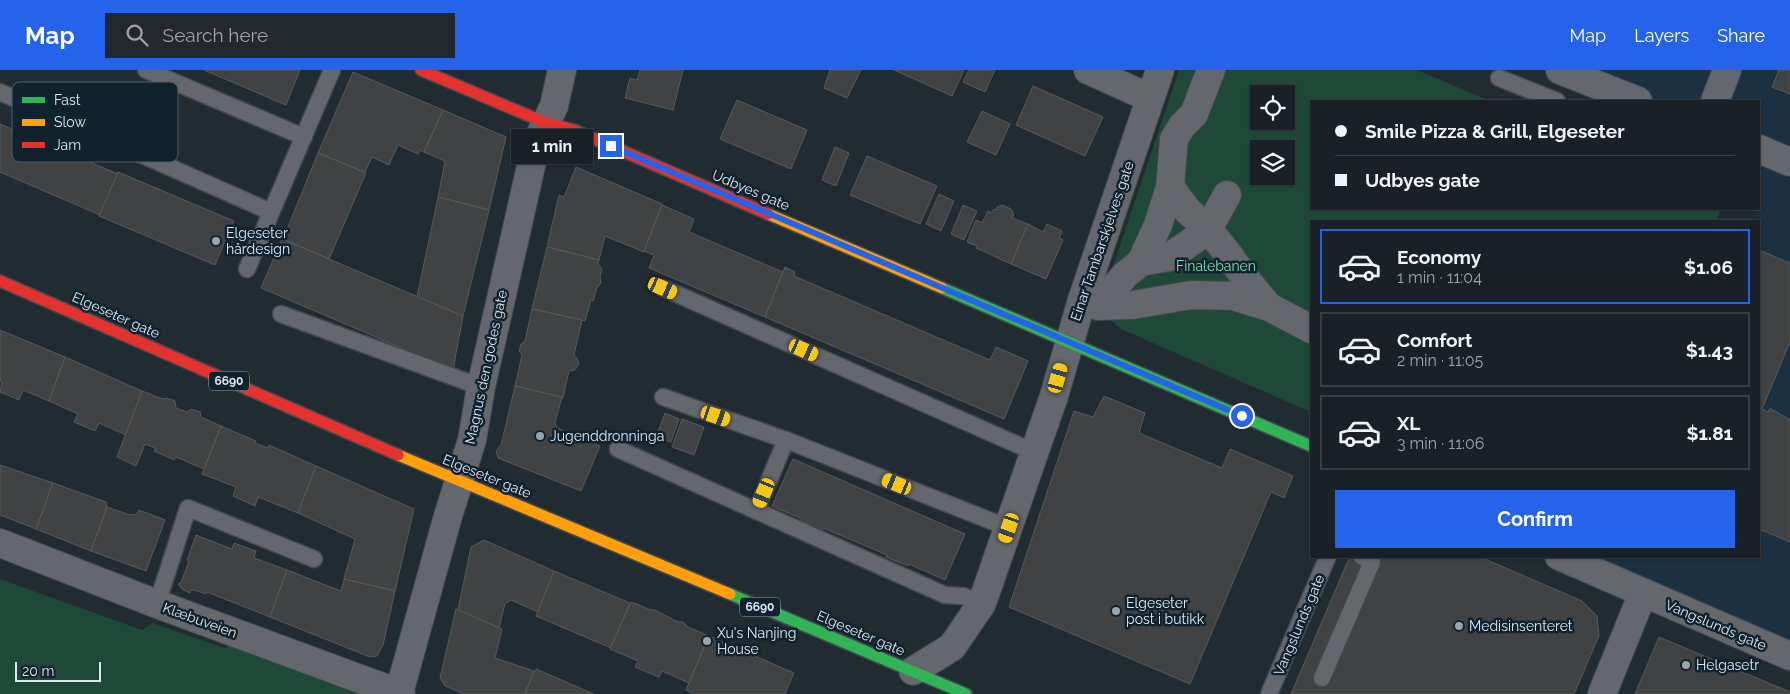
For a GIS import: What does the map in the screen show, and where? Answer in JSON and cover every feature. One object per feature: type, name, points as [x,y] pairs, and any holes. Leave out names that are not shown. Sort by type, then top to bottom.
[{"type":"main road","name":"Udbyes gate","points":[[421,70],[546,123],[574,130],[1068,343]]},
{"type":"main road","name":"Elgeseter gate","points":[[0,281],[459,482],[496,495],[966,694]]},
{"type":"main road","points":[[1068,343],[1310,446]]},
{"type":"street","name":"Magnus den godes gate","points":[[400,694],[472,440],[481,387],[536,144],[554,106],[562,70]]},
{"type":"street","points":[[1088,70],[1150,98]]},
{"type":"street","name":"Einar Tambarskjelves gate","points":[[913,672],[952,647],[982,603],[1054,396],[1068,343],[1160,70]]},
{"type":"street","points":[[1211,70],[1194,114],[1182,126],[1174,139],[1170,187],[1158,226],[1141,262],[1125,275],[1098,306],[1133,305],[1191,295],[1233,296],[1269,307],[1310,330]]},
{"type":"street","points":[[1560,70],[1633,100]]},
{"type":"street","points":[[1715,100],[1728,70]]},
{"type":"street","points":[[1760,149],[1790,162]]},
{"type":"street","points":[[1170,187],[1188,211],[1208,229],[1269,307]]},
{"type":"street","points":[[1141,262],[1169,256],[1208,229],[1228,195]]},
{"type":"street","name":"Klæbuveien","points":[[0,543],[157,604],[400,694]]},
{"type":"street","name":"Vangslunds gate","points":[[1564,558],[1790,656]]},
{"type":"street","points":[[1602,694],[1643,593]]},
{"type":"lane","points":[[146,70],[175,82]]},
{"type":"lane","points":[[247,269],[332,70]]},
{"type":"lane","points":[[1499,78],[1554,100]]},
{"type":"lane","points":[[178,83],[304,136]]},
{"type":"lane","points":[[0,92],[12,97]]},
{"type":"lane","points":[[158,162],[271,212]]},
{"type":"lane","points":[[663,288],[1034,452]]},
{"type":"lane","points":[[281,314],[481,387]]},
{"type":"lane","points":[[663,397],[786,440],[1009,528]]},
{"type":"lane","points":[[756,511],[786,440]]},
{"type":"lane","points":[[618,449],[945,595],[963,596],[982,603]]},
{"type":"lane","points":[[157,604],[188,508],[314,559]]},
{"type":"lane","name":"Vangslunds gate","points":[[1269,694],[1327,558]]},
{"type":"lane","points":[[1322,678],[1372,562],[1365,558]]},
{"type":"shaded area","points":[[1560,70],[1790,70],[1790,656],[1602,576],[1609,558],[1760,558],[1760,220],[1755,220],[1760,210],[1760,100],[1635,100]]},
{"type":"green space","name":"Finalebanen","points":[[1179,70],[1417,70],[1488,100],[1310,100],[1310,210],[1721,210],[1716,220],[1310,220],[1310,412],[1121,329],[1108,315],[1103,296]]},
{"type":"green space","points":[[0,579],[142,630],[152,623],[224,648],[231,645],[362,694],[0,694]]},
{"type":"building","points":[[204,70],[300,70],[286,105]]},
{"type":"building","points":[[640,70],[683,70],[673,110],[625,98],[630,78],[637,80]]},
{"type":"building","points":[[830,70],[861,70],[847,98],[824,88]]},
{"type":"building","points":[[894,70],[964,70],[952,96]]},
{"type":"building","points":[[969,70],[995,70],[985,92],[963,82]]},
{"type":"building","points":[[1779,70],[1790,70],[1790,94],[1772,87]]},
{"type":"building","points":[[353,72],[443,110],[424,152],[420,150],[418,154],[398,145],[389,165],[372,157],[365,172],[318,153]]},
{"type":"building","points":[[1033,86],[1103,117],[1085,156],[1016,125]]},
{"type":"building","points":[[737,100],[807,130],[791,169],[720,139]]},
{"type":"building","points":[[443,110],[506,137],[489,210],[438,197],[445,161],[424,152]]},
{"type":"building","points":[[982,111],[1010,124],[996,155],[967,142]]},
{"type":"building","points":[[0,124],[12,129],[12,162],[90,162],[118,174],[100,215],[0,172]]},
{"type":"building","points":[[835,147],[849,153],[836,186],[822,180]]},
{"type":"building","points":[[318,153],[366,173],[329,259],[283,239]]},
{"type":"building","points":[[867,156],[937,186],[920,224],[850,195]]},
{"type":"building","points":[[576,167],[662,204],[644,252],[605,236],[599,260],[547,247],[559,195],[564,197]]},
{"type":"building","points":[[118,172],[234,221],[215,265],[99,216]]},
{"type":"building","points":[[939,194],[954,201],[941,231],[926,224]]},
{"type":"building","points":[[438,197],[489,210],[463,316],[417,297]]},
{"type":"building","points":[[662,205],[694,219],[689,232],[783,272],[765,317],[649,268],[654,255],[644,251]]},
{"type":"building","points":[[963,205],[977,211],[964,240],[951,234]]},
{"type":"building","points":[[1002,205],[1011,209],[1014,214],[1012,218],[1028,224],[1011,264],[967,242],[976,220],[982,223],[988,211],[992,213],[994,209],[996,210],[997,207]]},
{"type":"building","points":[[1028,224],[1043,232],[1047,224],[1062,231],[1059,238],[1063,240],[1046,279],[1011,264]]},
{"type":"building","points":[[282,239],[463,316],[453,370],[261,288]]},
{"type":"building","points":[[547,247],[599,260],[598,264],[602,269],[601,283],[597,288],[593,301],[591,300],[585,321],[532,309]]},
{"type":"building","points":[[1760,250],[1790,263],[1790,342],[1762,409],[1768,412],[1770,408],[1790,420],[1790,542],[1760,529]]},
{"type":"building","points":[[785,267],[795,272],[794,276],[990,360],[996,347],[1028,361],[1004,419],[765,317]]},
{"type":"building","points":[[532,309],[582,320],[574,355],[579,364],[575,370],[569,371],[563,398],[515,386],[522,355],[519,351],[521,344],[525,341]]},
{"type":"building","points":[[0,330],[65,357],[49,401],[23,390],[19,400],[0,392],[2,382],[0,381]]},
{"type":"building","points":[[65,357],[142,391],[126,435],[99,423],[95,431],[74,422],[78,414],[49,401]]},
{"type":"building","name":"Jugenddronninga","points":[[515,386],[562,397],[555,423],[557,428],[600,446],[581,491],[498,458],[496,451],[501,445]]},
{"type":"building","points":[[142,391],[163,399],[167,398],[175,401],[176,408],[187,412],[191,409],[200,412],[201,417],[221,426],[204,469],[176,457],[174,460],[154,451],[155,448],[145,444],[136,466],[117,457]]},
{"type":"building","points":[[1104,396],[1145,413],[1139,433],[1222,468],[1230,449],[1293,476],[1284,498],[1271,492],[1190,684],[1009,607],[1074,411],[1093,417]]},
{"type":"building","points":[[665,413],[679,419],[671,442],[656,437]]},
{"type":"building","points":[[682,419],[704,427],[694,455],[672,447]]},
{"type":"building","points":[[221,426],[256,441],[255,443],[268,448],[269,445],[316,466],[298,513],[258,497],[255,506],[233,496],[236,487],[202,474]]},
{"type":"building","points":[[793,459],[965,534],[945,580],[909,564],[908,566],[886,557],[887,555],[823,528],[822,530],[772,506]]},
{"type":"building","points":[[0,465],[53,483],[36,529],[0,515]]},
{"type":"building","points":[[316,466],[414,509],[395,591],[344,579],[355,539],[298,513]]},
{"type":"building","points":[[53,483],[106,502],[107,507],[91,551],[36,529]]},
{"type":"building","points":[[107,507],[130,515],[137,514],[139,510],[165,520],[146,571],[91,551]]},
{"type":"building","points":[[196,535],[232,549],[234,543],[256,551],[254,558],[287,570],[270,617],[207,592],[206,594],[191,590],[190,593],[182,589],[178,584],[181,583]]},
{"type":"building","points":[[484,540],[554,571],[538,612],[511,600],[505,604],[499,628],[458,610],[471,547]]},
{"type":"building","name":"Medisinsenteret","points":[[1349,558],[1483,558],[1582,601],[1597,616],[1599,636],[1574,694],[1291,694]]},
{"type":"building","points":[[287,570],[341,591],[344,579],[395,591],[383,645],[377,656],[370,657],[270,617]]},
{"type":"building","points":[[554,571],[630,603],[611,648],[536,616]]},
{"type":"building","points":[[631,602],[655,610],[678,622],[683,622],[688,627],[709,636],[689,683],[662,671],[659,677],[635,667],[638,661],[610,649]]},
{"type":"building","points":[[456,609],[502,629],[495,658],[534,671],[525,694],[464,694],[445,686],[440,678]]},
{"type":"building","points":[[709,636],[794,673],[785,694],[694,694],[686,690]]},
{"type":"building","name":"Helgasetr","points":[[1659,637],[1790,692],[1790,694],[1635,694]]},
{"type":"building","points":[[536,669],[594,694],[525,694]]},
{"type":"traffic: fast","points":[[942,288],[1310,446]]},
{"type":"traffic: fast","points":[[730,594],[966,694]]},
{"type":"traffic: slow","points":[[768,214],[942,288]]},
{"type":"traffic: slow","points":[[398,455],[730,594]]},
{"type":"traffic: jam","points":[[421,70],[546,123],[574,130],[768,214]]},
{"type":"traffic: jam","points":[[0,281],[398,455]]},
{"type":"place","name":"Elgeseter hårdesign","points":[[216,241]]},
{"type":"place","name":"Jugenddronninga","points":[[540,436]]},
{"type":"place","name":"Elgeseter post i butikk","points":[[1116,611]]},
{"type":"place","name":"Medisinsenteret","points":[[1459,626]]},
{"type":"place","name":"Xu's Nanjing House","points":[[707,641]]},
{"type":"place","name":"Helgasetr","points":[[1686,665]]},
{"type":"route","points":[[611,146],[1242,416]]}]
